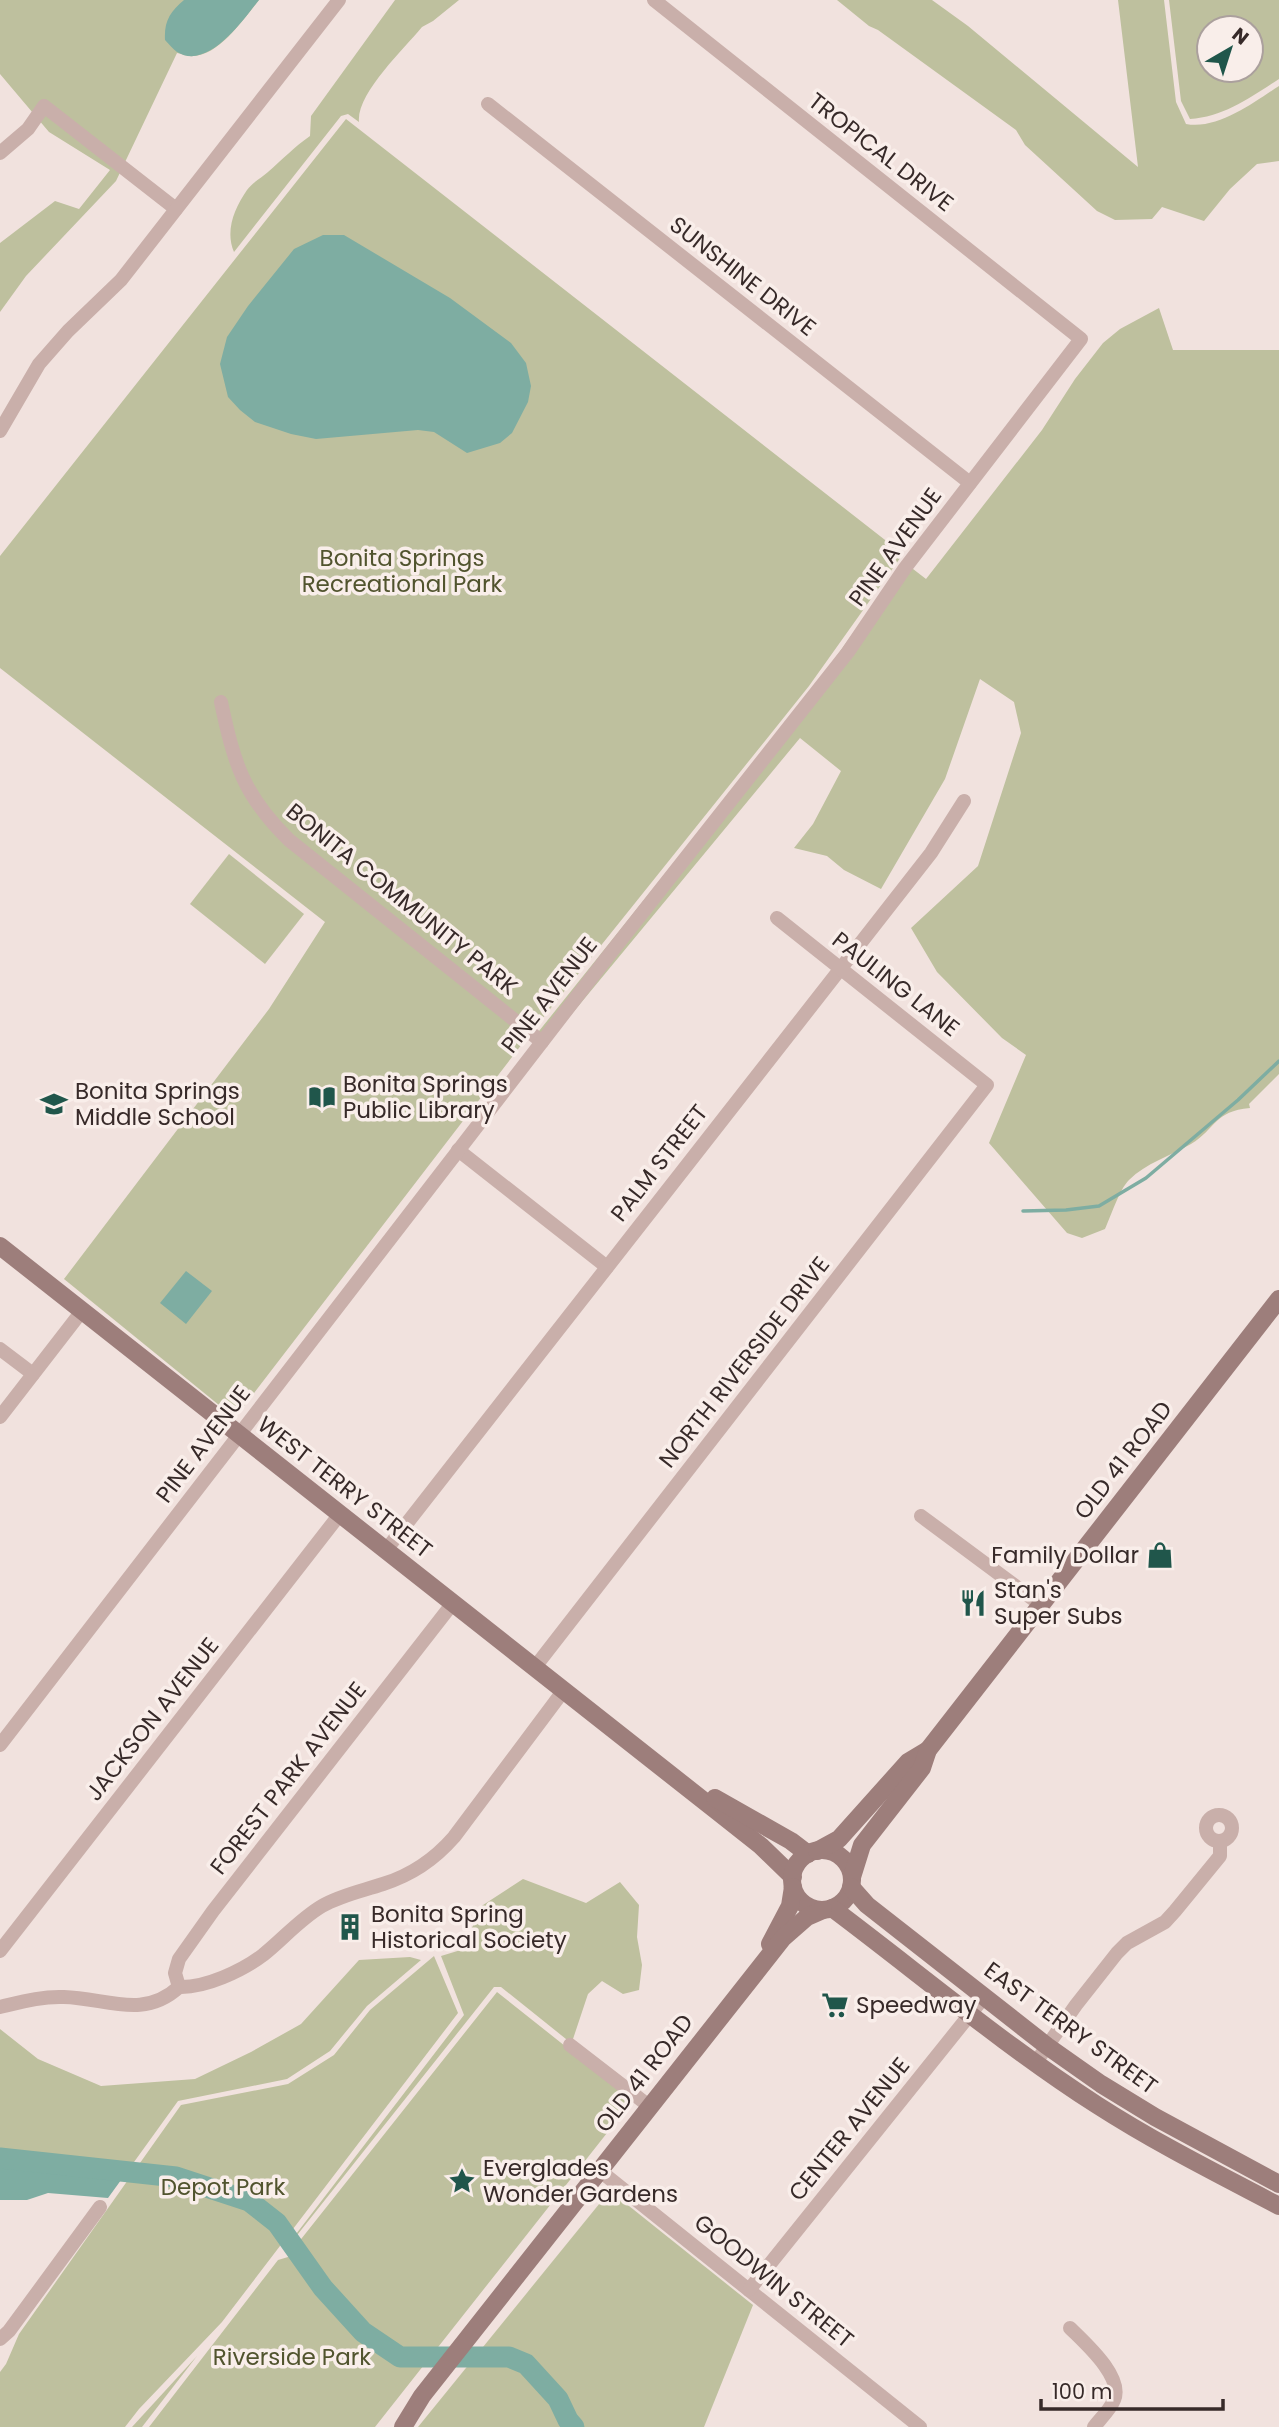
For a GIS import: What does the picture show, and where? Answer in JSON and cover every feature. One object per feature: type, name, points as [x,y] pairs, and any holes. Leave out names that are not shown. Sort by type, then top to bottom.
[{"type":"street","points":[[0,431],[39,364],[68,331],[121,280],[339,0]]},
{"type":"street","name":"TROPICAL DRIVE","points":[[653,0],[1081,339]]},
{"type":"street","name":"SUNSHINE DRIVE","points":[[488,104],[970,483]]},
{"type":"street","points":[[0,153],[28,129],[44,106],[176,209]]},
{"type":"street","name":"PINE AVENUE","points":[[0,1745],[458,1150],[848,652],[905,568],[1081,339]]},
{"type":"street","name":"BONITA COMMUNITY PARK","points":[[221,702],[233,754],[243,780],[275,827],[542,1042]]},
{"type":"street","name":"PALM STREET","points":[[386,1550],[931,853],[964,801]]},
{"type":"street","name":"PAULING LANE","points":[[777,918],[987,1085]]},
{"type":"street","name":"NORTH RIVERSIDE DRIVE","points":[[536,1667],[987,1085]]},
{"type":"street","points":[[458,1150],[607,1267]]},
{"type":"street","name":"WEST TERRY STREET","points":[[0,1246],[761,1846],[793,1882]]},
{"type":"street","name":"OLD 41 ROAD","points":[[852,1882],[862,1844],[922,1768],[928,1750],[1277,1307]]},
{"type":"street","points":[[0,1417],[82,1311]]},
{"type":"street","points":[[0,1349],[33,1374]]},
{"type":"street","name":"JACKSON AVENUE","points":[[0,1951],[340,1514]]},
{"type":"street","points":[[921,1516],[1041,1605]]},
{"type":"street","name":"FOREST PARK AVENUE","points":[[178,1987],[174,1973],[179,1958],[453,1603]]},
{"type":"street","points":[[0,2007],[52,1997],[142,2005],[155,2003],[178,1987],[191,1987],[251,1963],[320,1906],[411,1873],[436,1856],[454,1837],[564,1690]]},
{"type":"street","name":"OLD 41 ROAD","points":[[813,1852],[839,1839],[908,1762],[928,1750]]},
{"type":"street","name":"WEST TERRY STREET","points":[[660,1766],[813,1852]]},
{"type":"street","points":[[1035,2062],[1117,1953],[1127,1943],[1164,1922],[1175,1911],[1220,1856],[1220,1841]]},
{"type":"street","points":[[827,1851],[844,1860],[852,1882],[841,1903],[828,1909],[804,1904],[797,1896],[793,1882],[800,1860],[813,1852],[827,1851]]},
{"type":"street","name":"OLD 41 ROAD","points":[[749,1980],[790,1906],[793,1882]]},
{"type":"street","name":"EAST TERRY STREET","points":[[852,1882],[867,1905],[1047,2046],[1127,2101],[1276,2194]]},
{"type":"street","name":"OLD 41 ROAD","points":[[391,2427],[422,2396],[474,2331],[782,1938],[807,1917],[828,1909]]},
{"type":"street","name":"EAST TERRY STREET","points":[[828,1909],[1098,2106],[1141,2132],[1276,2194]]},
{"type":"street","name":"CENTER AVENUE","points":[[749,2290],[984,1997]]},
{"type":"street","points":[[570,2045],[649,2106]]},
{"type":"street","name":"GOODWIN STREET","points":[[599,2170],[920,2427]]},
{"type":"street","points":[[0,2353],[3,2331],[100,2207]]},
{"type":"street","points":[[1070,2328],[1101,2361],[1115,2386],[1115,2400],[1094,2427]]},
{"type":"street","name":"OLD 41 ROAD","points":[[403,2427],[422,2396]]},
{"type":"green space","points":[[0,0],[259,0],[222,43],[213,49],[191,56],[177,53],[116,181],[26,276],[0,312],[0,243],[55,201],[79,209],[110,170],[49,132],[0,74]]},
{"type":"green space","points":[[395,0],[459,0],[422,27],[383,72],[365,98],[359,122],[348,114],[341,116],[234,252],[231,228],[242,197],[251,185],[310,136],[311,116]]},
{"type":"green space","points":[[837,0],[932,0],[968,26],[1138,167],[1118,0],[1164,0],[1176,102],[1186,124],[1198,125],[1223,119],[1279,86],[1279,161],[1257,164],[1230,189],[1204,221],[1162,207],[1152,219],[1115,220],[1097,211],[1025,145],[1016,130],[869,26]]},
{"type":"green space","points":[[1169,0],[1279,0],[1279,79],[1226,110],[1190,119],[1181,101]]},
{"type":"green space","name":"Bonita Springs Recreational Park","points":[[346,119],[903,554],[809,686],[522,1044],[241,1410],[230,1414],[64,1279],[269,1009],[325,922],[0,668],[0,556]]},
{"type":"green space","points":[[1159,308],[1173,350],[1279,350],[1279,1074],[1249,1104],[1250,1108],[1222,1117],[1191,1144],[1136,1174],[1122,1190],[1105,1229],[1082,1238],[1067,1233],[989,1143],[1026,1055],[1002,1038],[937,972],[911,928],[978,866],[1021,733],[1014,702],[980,679],[945,779],[881,889],[844,870],[827,856],[794,848],[813,824],[841,771],[800,738],[542,1050],[531,1041],[813,689],[904,562],[926,579],[1042,430],[1075,379],[1103,343],[1120,329]]},
{"type":"green space","points":[[229,854],[304,914],[265,964],[190,904]]},
{"type":"green space","points":[[523,1879],[586,1903],[620,1882],[639,1905],[637,1937],[642,1965],[639,1990],[623,1994],[602,1981],[588,1994],[573,2039],[576,2047],[501,1987],[494,1987],[294,2239],[464,2015],[441,1956],[464,1949],[480,1907]]},
{"type":"green space","name":"Depot Park","points":[[434,1956],[458,2013],[222,2322],[125,2427],[0,2427],[0,2372],[19,2334],[181,2105],[288,2084],[334,2055],[370,2010]]},
{"type":"green space","points":[[410,1957],[421,1960],[367,2006],[330,2051],[287,2079],[178,2101],[129,2169],[88,2170],[66,2161],[32,2173],[24,2168],[0,2165],[0,2029],[38,2059],[101,2086],[195,2079],[301,2024],[359,1960]]},
{"type":"green space","name":"Riverside Park","points":[[497,1992],[633,2100],[375,2427],[149,2427],[278,2260],[298,2254],[294,2248]]},
{"type":"green space","points":[[614,2194],[753,2305],[704,2427],[418,2427],[604,2198]]},
{"type":"green space","points":[[197,2356],[142,2427],[132,2427]]},
{"type":"water","points":[[184,0],[259,0],[224,41],[201,55],[189,56],[177,52],[165,40],[169,17]]},
{"type":"water","points":[[323,235],[344,235],[450,298],[511,343],[526,363],[531,386],[528,402],[512,433],[500,443],[467,453],[434,432],[418,430],[316,439],[255,422],[240,410],[228,397],[220,364],[227,337],[294,249]]},
{"type":"water","points":[[186,1271],[212,1291],[186,1324],[160,1303]]},
{"type":"water","points":[[56,2159],[84,2170],[129,2169],[108,2198],[48,2193],[27,2200],[0,2200],[0,2165],[35,2171]]},
{"type":"waterway","points":[[1023,1211],[1099,1206],[1146,1178],[1238,1100],[1279,1061]]},
{"type":"waterway","points":[[0,2158],[176,2177],[249,2201],[277,2223],[323,2288],[363,2332],[400,2357],[509,2357],[526,2364],[558,2399],[574,2427]]},
{"type":"place","name":"Bonita Springs Public Library","points":[[322,1097]]},
{"type":"place","name":"Bonita Springs Middle School","points":[[54,1104]]},
{"type":"place","name":"Family Dollar","points":[[1160,1555]]},
{"type":"place","name":"Stan's Super Subs","points":[[973,1603]]},
{"type":"place","name":"Bonita Spring Historical Society","points":[[350,1927]]},
{"type":"place","name":"Speedway","points":[[835,2005]]},
{"type":"place","name":"Everglades Wonder Gardens","points":[[462,2181]]}]
